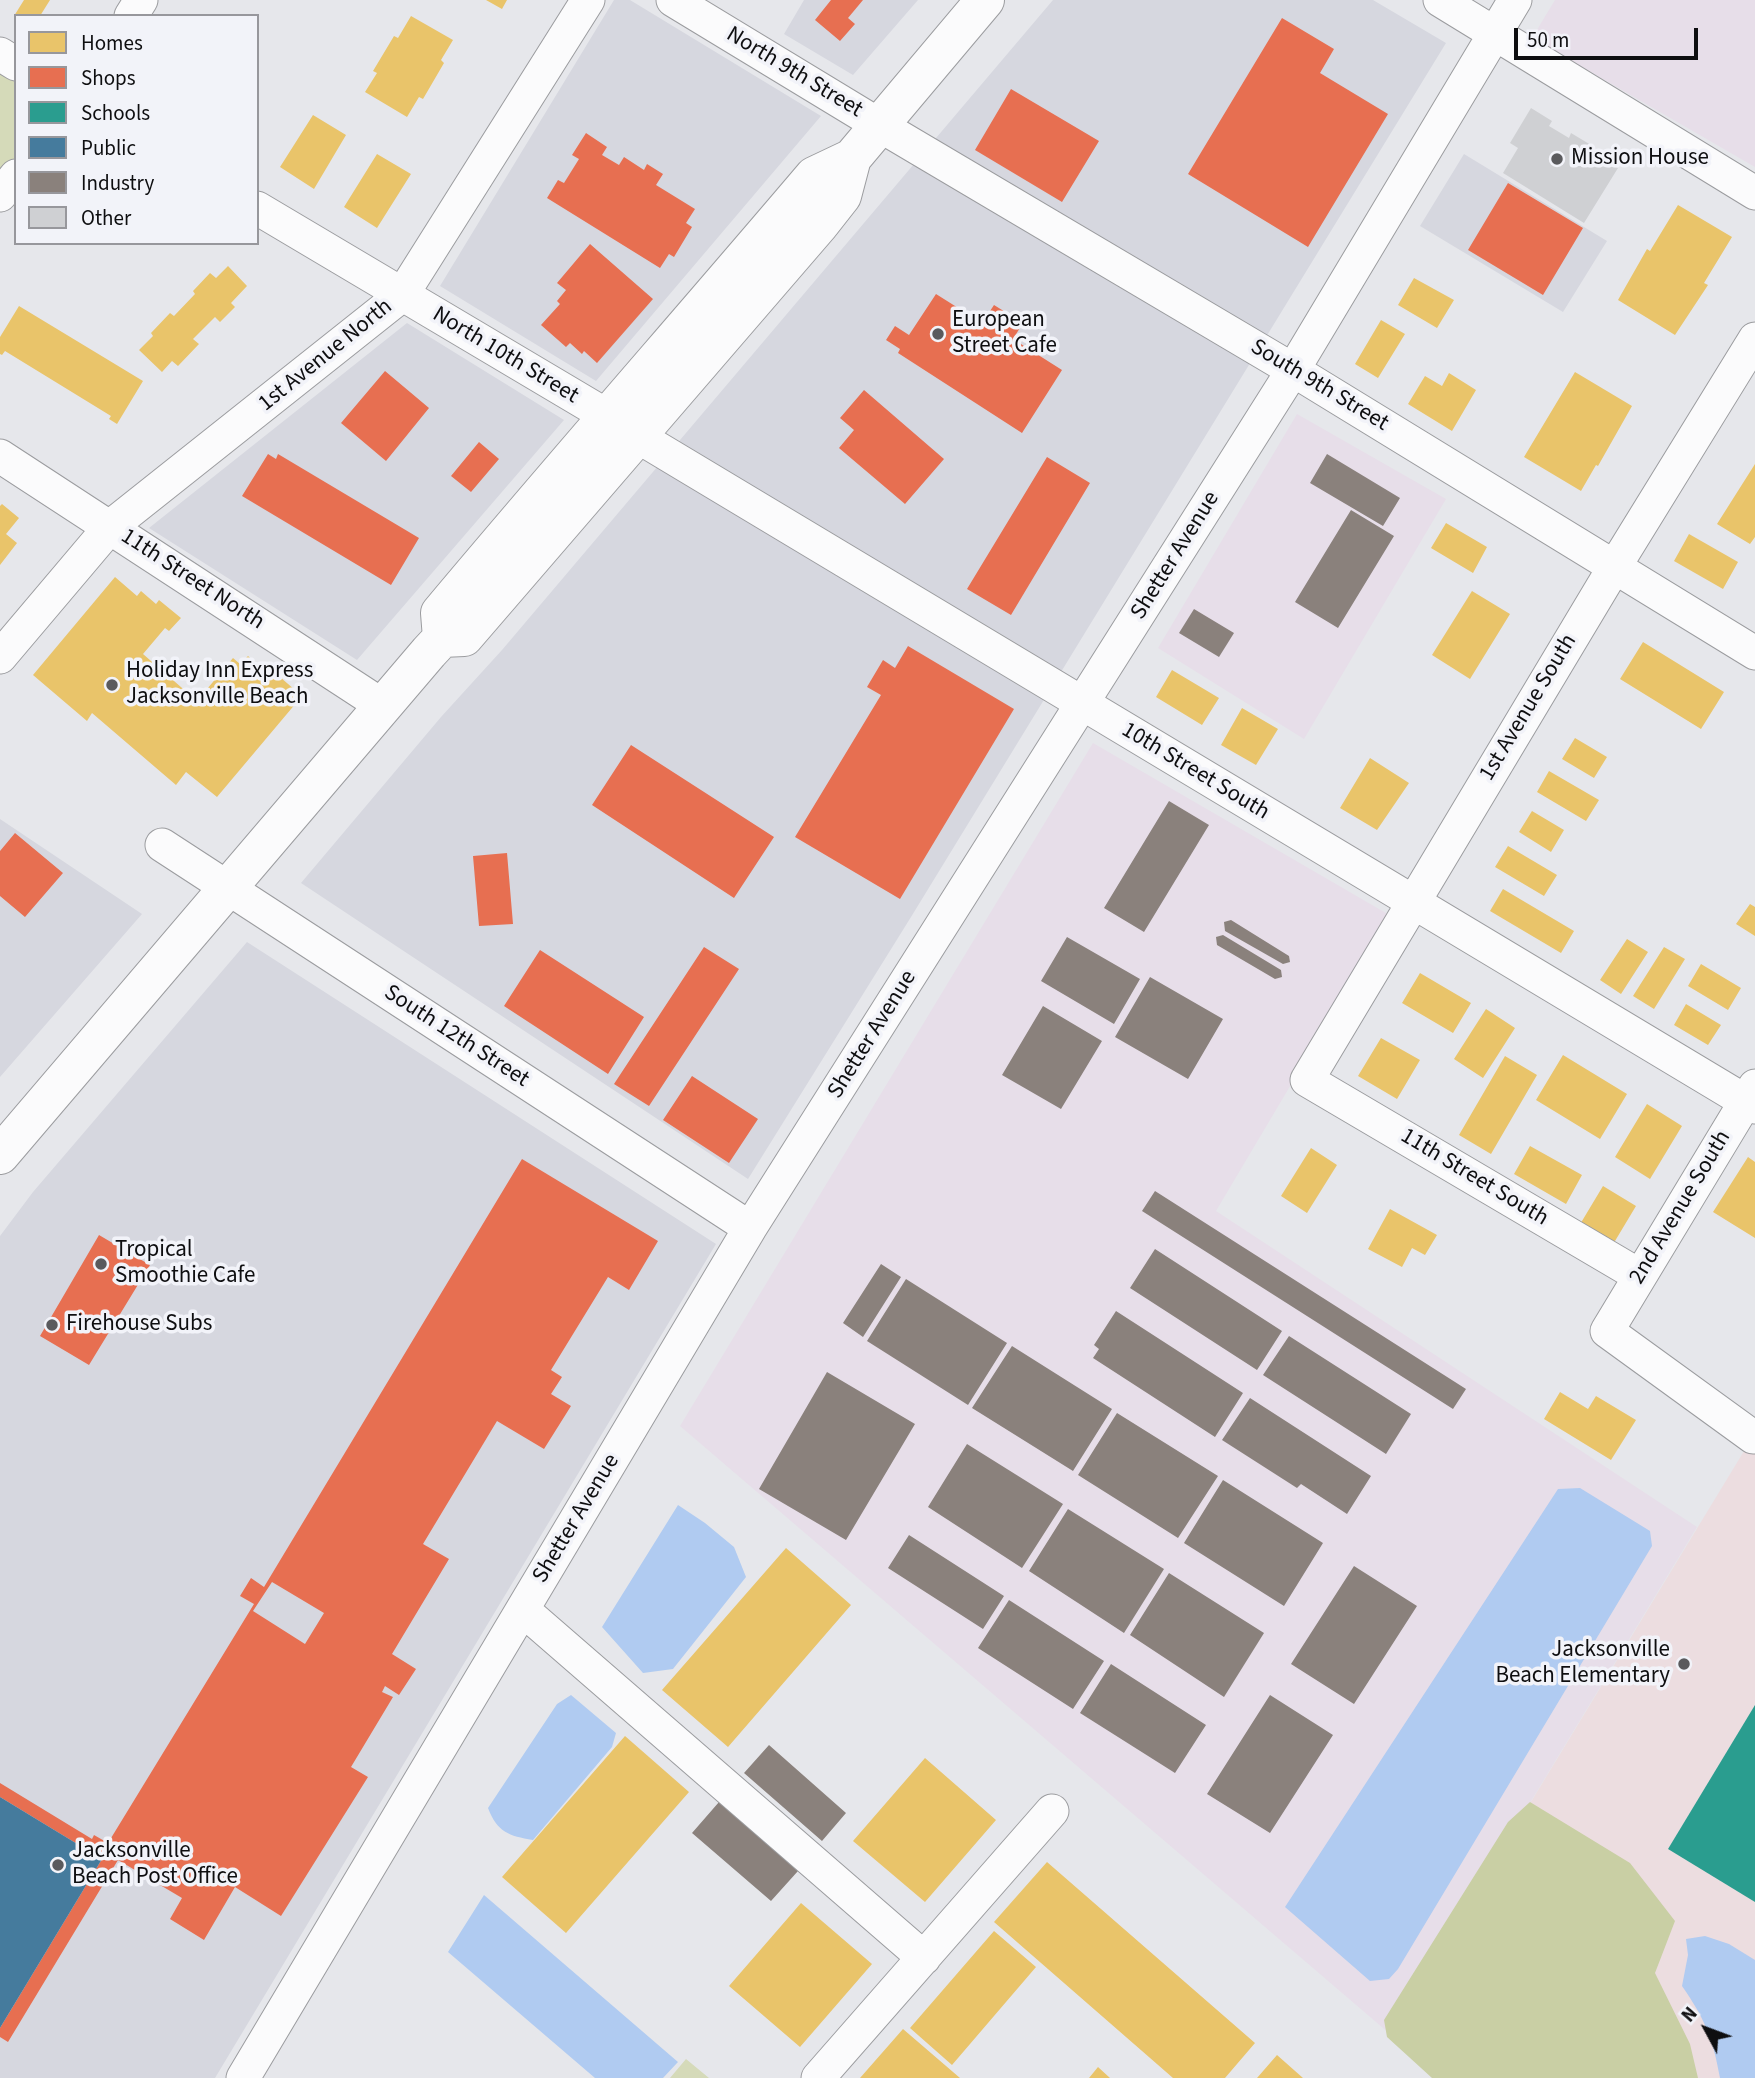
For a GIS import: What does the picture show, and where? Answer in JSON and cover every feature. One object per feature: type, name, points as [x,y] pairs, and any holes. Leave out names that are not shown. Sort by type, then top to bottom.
[{"type":"highway","points":[[0,1155],[442,638],[440,613],[555,477],[623,426],[842,196],[852,158],[985,0]]},
{"type":"highway","points":[[623,426],[633,427],[640,402],[687,344],[688,325],[814,176],[852,158]]},
{"type":"highway","points":[[442,638],[464,637],[558,527],[623,426]]},
{"type":"street","name":"1st Avenue North","points":[[0,657],[110,527],[402,295],[588,0]]},
{"type":"street","name":"North 9th Street","points":[[673,0],[879,125]]},
{"type":"street","points":[[1440,0],[1755,192]]},
{"type":"street","name":"Shetter Avenue","points":[[243,2078],[750,1228],[1293,370],[1515,0]]},
{"type":"street","name":"South 9th Street","points":[[879,125],[1293,370],[1755,653]]},
{"type":"street","points":[[0,195],[14,178]]},
{"type":"street","name":"North 10th Street","points":[[259,209],[623,426]]},
{"type":"street","name":"1st Avenue South","points":[[1307,1080],[1755,338]]},
{"type":"street","name":"10th Street South","points":[[623,426],[1413,902],[1752,1098]]},
{"type":"street","name":"11th Street North","points":[[0,456],[383,706]]},
{"type":"street","name":"South 12th Street","points":[[162,845],[750,1228]]},
{"type":"street","name":"11th Street South","points":[[1307,1080],[1640,1276]]},
{"type":"street","name":"2nd Avenue South","points":[[1752,1098],[1607,1331],[1753,1437]]},
{"type":"street","points":[[523,1610],[924,1958]]},
{"type":"street","points":[[818,2078],[1052,1811]]},
{"type":"shaded area","points":[[614,0],[630,0],[821,116],[596,381],[440,286]]},
{"type":"shaded area","points":[[804,0],[918,0],[853,75],[784,34]]},
{"type":"shaded area","points":[[1053,0],[1373,0],[1446,43],[748,1179],[301,883]]},
{"type":"shaded area","points":[[1555,0],[1755,0],[1755,167],[1532,38]]},
{"type":"shaded area","points":[[1464,154],[1607,241],[1563,312],[1420,226]]},
{"type":"shaded area","points":[[407,323],[564,420],[357,660],[149,528]]},
{"type":"shaded area","points":[[1297,414],[1446,499],[1304,739],[1158,648]]},
{"type":"shaded area","points":[[1093,743],[1391,916],[1216,1211],[1697,1527],[1390,2034],[680,1426]]},
{"type":"shaded area","points":[[0,819],[142,914],[0,1077]]},
{"type":"shaded area","points":[[247,942],[716,1244],[215,2078],[0,2078],[0,1236],[33,1192]]},
{"type":"shaded area","name":"Jacksonville Beach Elementary","points":[[1755,1433],[1755,2078],[1439,2078],[1390,2034]]},
{"type":"green space","points":[[0,67],[14,76],[14,159],[0,175]]},
{"type":"green space","points":[[1530,1802],[1630,1863],[1675,1921],[1655,1973],[1690,2044],[1698,2078],[1432,2078],[1387,2037],[1384,2020],[1508,1822]]},
{"type":"green space","points":[[686,2059],[709,2078],[670,2078]]},
{"type":"water","points":[[1580,1488],[1650,1531],[1652,1546],[1398,1969],[1389,1979],[1370,1981],[1285,1907],[1558,1489]]},
{"type":"water","points":[[678,1505],[734,1547],[746,1577],[673,1669],[643,1673],[602,1627]]},
{"type":"water","points":[[571,1695],[616,1733],[612,1747],[533,1840],[505,1832],[495,1823],[488,1808],[557,1704]]},
{"type":"water","points":[[484,1895],[678,2062],[663,2078],[595,2078],[448,1952]]},
{"type":"water","points":[[1705,1936],[1729,1944],[1755,1960],[1755,2078],[1720,2078],[1707,2030],[1682,1986],[1688,1955],[1686,1939]]},
{"type":"building: Homes","points":[[24,0],[50,0],[41,14],[15,14]]},
{"type":"building: Homes","points":[[486,0],[507,0],[502,9]]},
{"type":"building: Homes","points":[[411,16],[453,40],[441,60],[444,63],[423,99],[419,97],[407,117],[365,92],[377,73],[373,71],[394,36],[398,38]]},
{"type":"building: Homes","points":[[313,115],[346,135],[314,189],[280,167]]},
{"type":"building: Homes","points":[[377,154],[411,174],[377,228],[344,207]]},
{"type":"building: Homes","points":[[1678,205],[1732,237],[1704,283],[1708,285],[1675,335],[1618,300],[1647,249],[1650,251]]},
{"type":"building: Homes","points":[[228,266],[247,286],[231,303],[235,307],[220,322],[215,317],[193,339],[199,344],[178,366],[172,361],[162,372],[139,350],[170,313],[174,316],[195,294],[193,291],[210,273],[216,278]]},
{"type":"building: Homes","points":[[1414,278],[1454,300],[1437,328],[1398,305]]},
{"type":"building: Homes","points":[[19,306],[143,381],[117,424],[109,419],[111,416],[5,351],[0,354],[0,337]]},
{"type":"building: Homes","points":[[1381,320],[1405,334],[1378,378],[1355,364]]},
{"type":"building: Homes","points":[[1575,372],[1632,406],[1581,491],[1524,457]]},
{"type":"building: Homes","points":[[1449,373],[1476,390],[1452,431],[1408,404],[1425,376],[1442,386]]},
{"type":"building: Homes","points":[[1755,464],[1755,537],[1750,544],[1717,524]]},
{"type":"building: Homes","points":[[2,504],[19,518],[6,534],[17,543],[0,565],[0,506]]},
{"type":"building: Homes","points":[[1446,523],[1487,547],[1473,573],[1431,548]]},
{"type":"building: Homes","points":[[1689,534],[1738,562],[1723,589],[1674,561]]},
{"type":"building: Homes","name":"Holiday Inn Express Jacksonville Beach","points":[[115,577],[137,596],[141,591],[156,604],[159,600],[181,618],[169,631],[165,628],[143,654],[197,701],[233,658],[240,664],[248,656],[269,674],[273,671],[302,696],[217,797],[186,772],[176,785],[92,713],[87,721],[33,675]]},
{"type":"building: Homes","points":[[1472,591],[1510,614],[1470,679],[1432,655]]},
{"type":"building: Homes","points":[[1643,642],[1724,692],[1701,729],[1620,679]]},
{"type":"building: Homes","points":[[1172,670],[1219,698],[1202,725],[1156,697]]},
{"type":"building: Homes","points":[[1242,708],[1278,729],[1256,765],[1221,745]]},
{"type":"building: Homes","points":[[1575,738],[1607,757],[1594,778],[1562,759]]},
{"type":"building: Homes","points":[[1370,758],[1409,783],[1377,830],[1340,808]]},
{"type":"building: Homes","points":[[1549,771],[1599,800],[1586,821],[1537,792]]},
{"type":"building: Homes","points":[[1532,811],[1564,830],[1551,852],[1519,832]]},
{"type":"building: Homes","points":[[1508,846],[1557,875],[1544,896],[1495,867]]},
{"type":"building: Homes","points":[[1503,889],[1574,931],[1561,953],[1490,911]]},
{"type":"building: Homes","points":[[1750,904],[1755,907],[1755,936],[1736,924]]},
{"type":"building: Homes","points":[[1627,939],[1648,952],[1621,994],[1600,980]]},
{"type":"building: Homes","points":[[1664,947],[1685,959],[1654,1009],[1633,996]]},
{"type":"building: Homes","points":[[1701,964],[1741,988],[1728,1010],[1688,986]]},
{"type":"building: Homes","points":[[1420,973],[1471,1003],[1453,1033],[1402,1003]]},
{"type":"building: Homes","points":[[1686,1004],[1721,1025],[1708,1045],[1674,1025]]},
{"type":"building: Homes","points":[[1486,1009],[1515,1028],[1483,1078],[1454,1059]]},
{"type":"building: Homes","points":[[1381,1038],[1420,1060],[1397,1099],[1358,1076]]},
{"type":"building: Homes","points":[[1563,1055],[1627,1094],[1600,1139],[1536,1100]]},
{"type":"building: Homes","points":[[1505,1056],[1537,1075],[1491,1154],[1459,1135]]},
{"type":"building: Homes","points":[[1647,1104],[1682,1126],[1650,1179],[1615,1157]]},
{"type":"building: Homes","points":[[1530,1146],[1582,1175],[1566,1204],[1514,1174]]},
{"type":"building: Homes","points":[[1311,1148],[1337,1165],[1307,1213],[1281,1196]]},
{"type":"building: Homes","points":[[1748,1157],[1755,1162],[1755,1238],[1713,1212]]},
{"type":"building: Homes","points":[[1603,1186],[1636,1206],[1612,1246],[1579,1226]]},
{"type":"building: Homes","points":[[1390,1209],[1437,1235],[1425,1255],[1412,1248],[1402,1267],[1368,1249]]},
{"type":"building: Homes","points":[[1560,1392],[1588,1409],[1596,1396],[1636,1420],[1611,1460],[1544,1419]]},
{"type":"building: Homes","points":[[786,1548],[851,1605],[728,1747],[662,1690]]},
{"type":"building: Homes","points":[[625,1736],[689,1792],[566,1933],[502,1877]]},
{"type":"building: Homes","points":[[925,1758],[996,1820],[925,1902],[853,1841]]},
{"type":"building: Homes","points":[[1047,1862],[1255,2043],[1225,2078],[1173,2078],[994,1922]]},
{"type":"building: Homes","points":[[801,1903],[872,1964],[800,2047],[729,1986]]},
{"type":"building: Homes","points":[[994,1931],[1036,1967],[952,2065],[910,2028]]},
{"type":"building: Homes","points":[[903,2029],[960,2078],[860,2078]]},
{"type":"building: Homes","points":[[1277,2055],[1303,2078],[1257,2078]]},
{"type":"building: Homes","points":[[1098,2067],[1110,2078],[1089,2078]]},
{"type":"building: Shops","points":[[831,0],[863,0],[848,18],[855,24],[840,41],[815,20]]},
{"type":"building: Shops","points":[[1282,18],[1334,49],[1320,73],[1388,114],[1308,247],[1188,174]]},
{"type":"building: Shops","points":[[1011,89],[1099,141],[1062,202],[975,150]]},
{"type":"building: Shops","points":[[586,133],[607,147],[602,155],[619,165],[624,157],[644,170],[647,164],[663,174],[656,185],[695,209],[686,223],[692,227],[674,257],[669,254],[660,268],[547,198],[558,180],[564,183],[579,159],[572,155]]},
{"type":"building: Shops","points":[[1508,183],[1583,228],[1543,295],[1468,250]]},
{"type":"building: Shops","points":[[590,244],[653,299],[597,363],[570,343],[566,347],[541,325],[560,304],[557,301],[566,290],[557,283]]},
{"type":"building: Shops","points":[[936,294],[982,323],[994,305],[1023,323],[1013,339],[1062,370],[1022,433],[898,353],[900,349],[886,340],[895,326],[909,335]]},
{"type":"building: Shops","points":[[385,371],[429,408],[386,461],[341,423]]},
{"type":"building: Shops","points":[[864,390],[944,459],[905,504],[839,448],[854,430],[840,418]]},
{"type":"building: Shops","points":[[479,442],[499,459],[471,492],[451,476]]},
{"type":"building: Shops","points":[[268,454],[276,459],[278,454],[419,538],[391,585],[242,496]]},
{"type":"building: Shops","points":[[1047,457],[1090,483],[1011,615],[967,589]]},
{"type":"building: Shops","points":[[908,646],[1014,709],[900,899],[795,837],[881,695],[867,687],[883,660],[895,668]]},
{"type":"building: Shops","points":[[631,745],[774,837],[734,898],[592,805]]},
{"type":"building: Shops","points":[[15,833],[63,873],[25,917],[0,896],[0,851]]},
{"type":"building: Shops","points":[[507,853],[513,924],[479,926],[473,856]]},
{"type":"building: Shops","points":[[704,947],[739,969],[649,1106],[614,1084]]},
{"type":"building: Shops","points":[[540,950],[644,1017],[608,1074],[504,1006]]},
{"type":"building: Shops","points":[[692,1076],[758,1119],[729,1163],[663,1120]]},
{"type":"building: Shops","points":[[522,1159],[658,1241],[629,1290],[608,1277],[551,1370],[562,1377],[551,1394],[571,1406],[544,1449],[497,1421],[423,1544],[449,1559],[392,1654],[416,1669],[399,1695],[385,1686],[382,1692],[393,1697],[351,1767],[368,1777],[281,1916],[235,1887],[204,1940],[170,1919],[182,1898],[118,1860],[8,2042],[0,2037],[0,2028],[102,1859],[0,1797],[0,1783],[92,1839],[94,1835],[108,1843],[254,1604],[240,1596],[251,1578],[264,1587]],"holes":[[[272,1582],[324,1613],[305,1644],[253,1611]]]},
{"type":"building: Shops","points":[[99,1235],[150,1265],[89,1365],[40,1336]]},
{"type":"building: Schools","points":[[1755,1705],[1755,1902],[1668,1849]]},
{"type":"building: Public","points":[[0,1797],[102,1859],[0,2028]]},
{"type":"building: Industry","points":[[1327,454],[1400,498],[1383,526],[1310,483]]},
{"type":"building: Industry","points":[[1351,510],[1394,536],[1338,628],[1295,602]]},
{"type":"building: Industry","points":[[1194,609],[1234,633],[1219,657],[1179,633]]},
{"type":"building: Industry","points":[[1169,801],[1209,825],[1144,932],[1104,908]]},
{"type":"building: Industry","points":[[1231,920],[1289,956],[1290,962],[1283,964],[1225,931],[1224,922]]},
{"type":"building: Industry","points":[[1223,935],[1281,970],[1282,977],[1275,979],[1217,945],[1216,937]]},
{"type":"building: Industry","points":[[1067,937],[1140,979],[1114,1024],[1041,981]]},
{"type":"building: Industry","points":[[1150,977],[1223,1019],[1188,1079],[1115,1037]]},
{"type":"building: Industry","points":[[1043,1006],[1102,1041],[1061,1109],[1002,1075]]},
{"type":"building: Industry","points":[[1155,1191],[1466,1389],[1453,1409],[1142,1211]]},
{"type":"building: Industry","points":[[1155,1249],[1282,1331],[1257,1370],[1130,1288]]},
{"type":"building: Industry","points":[[881,1264],[901,1277],[863,1337],[843,1323]]},
{"type":"building: Industry","points":[[906,1279],[1007,1343],[968,1405],[867,1341]]},
{"type":"building: Industry","points":[[1116,1311],[1243,1393],[1215,1437],[1093,1358],[1099,1349],[1094,1345]]},
{"type":"building: Industry","points":[[1289,1336],[1411,1414],[1386,1454],[1263,1375]]},
{"type":"building: Industry","points":[[1012,1346],[1112,1409],[1073,1471],[972,1408]]},
{"type":"building: Industry","points":[[827,1372],[915,1424],[846,1540],[759,1489]]},
{"type":"building: Industry","points":[[1250,1398],[1371,1476],[1347,1514],[1301,1484],[1297,1488],[1222,1440]]},
{"type":"building: Industry","points":[[1117,1413],[1218,1476],[1178,1538],[1078,1475]]},
{"type":"building: Industry","points":[[967,1444],[1063,1504],[1022,1568],[928,1507]]},
{"type":"building: Industry","points":[[1223,1480],[1323,1543],[1284,1606],[1184,1543]]},
{"type":"building: Industry","points":[[1068,1509],[1164,1569],[1124,1633],[1029,1571]]},
{"type":"building: Industry","points":[[909,1535],[1004,1596],[983,1629],[888,1568]]},
{"type":"building: Industry","points":[[1354,1566],[1417,1606],[1354,1704],[1291,1664]]},
{"type":"building: Industry","points":[[1169,1573],[1264,1633],[1224,1697],[1130,1635]]},
{"type":"building: Industry","points":[[1009,1600],[1104,1661],[1073,1709],[978,1648]]},
{"type":"building: Industry","points":[[1111,1664],[1206,1725],[1175,1773],[1080,1713]]},
{"type":"building: Industry","points":[[1270,1695],[1333,1735],[1270,1833],[1207,1794]]},
{"type":"building: Industry","points":[[769,1745],[846,1813],[822,1841],[744,1773]]},
{"type":"building: Industry","points":[[719,1802],[798,1871],[771,1901],[692,1833]]},
{"type":"building: Other","name":"Mission House","points":[[1531,108],[1552,121],[1549,126],[1569,138],[1571,133],[1591,145],[1588,150],[1618,168],[1584,223],[1503,173],[1518,148],[1510,143]]},
{"type":"place","name":"Mission House","points":[[1557,159]]},
{"type":"place","name":"European Street Cafe","points":[[938,334]]},
{"type":"place","name":"Holiday Inn Express Jacksonville Beach","points":[[112,685]]},
{"type":"place","name":"Tropical Smoothie Cafe","points":[[101,1264]]},
{"type":"place","name":"Firehouse Subs","points":[[52,1325]]},
{"type":"place","name":"Jacksonville Beach Elementary","points":[[1684,1664]]},
{"type":"place","name":"Jacksonville Beach Post Office","points":[[58,1865]]}]
